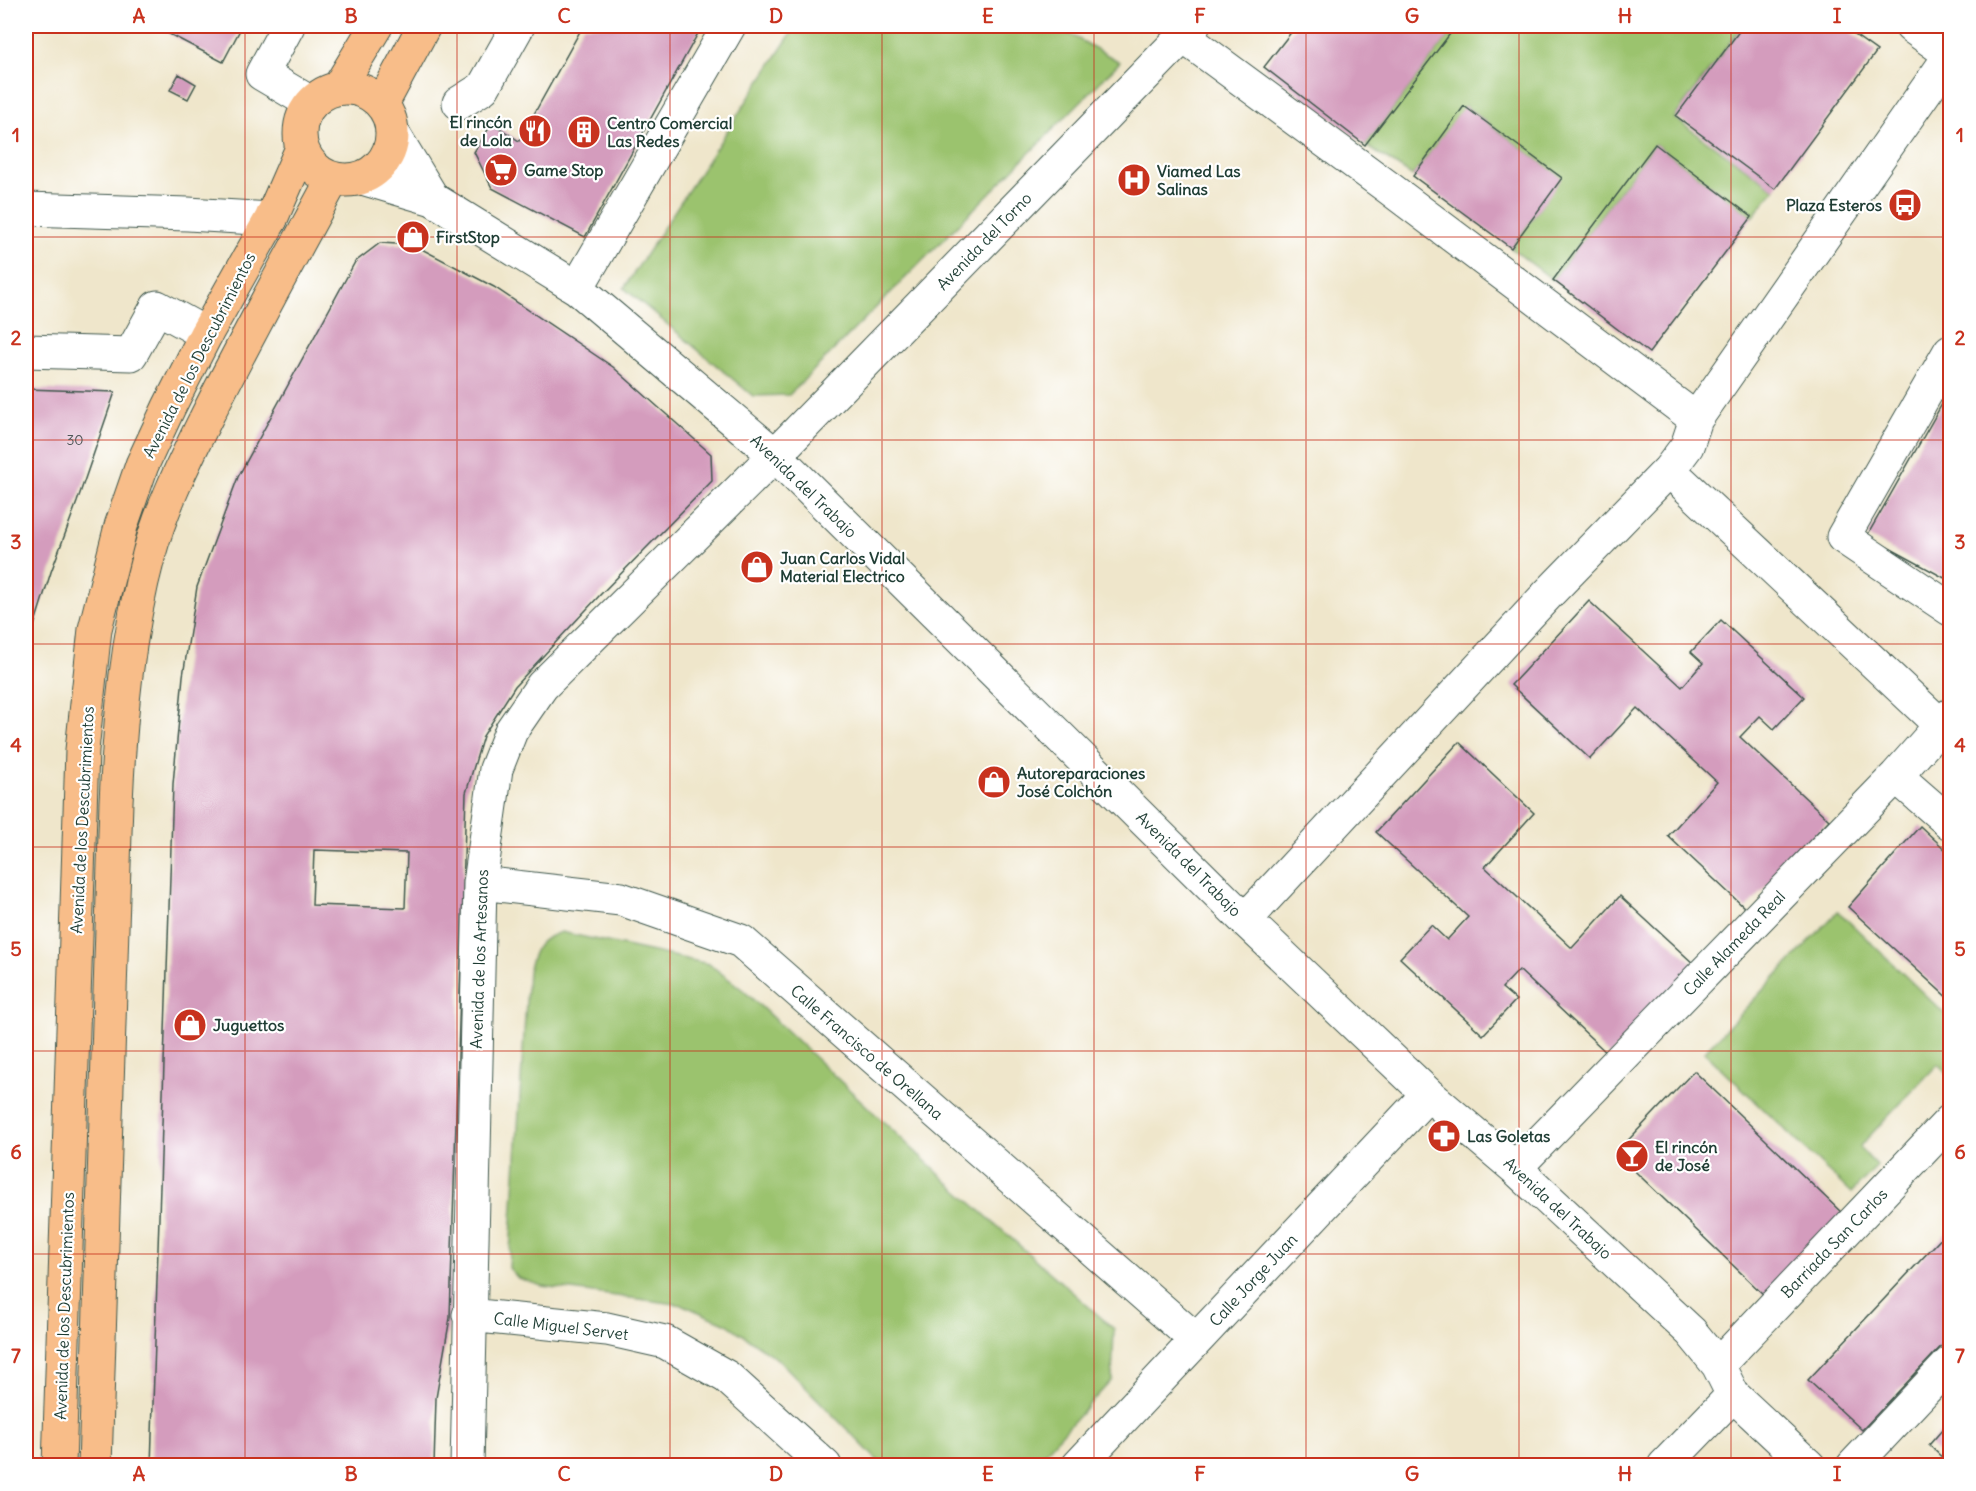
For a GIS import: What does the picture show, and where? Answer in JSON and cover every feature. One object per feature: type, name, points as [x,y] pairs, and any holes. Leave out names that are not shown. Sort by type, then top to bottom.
[{"type":"main road","points":[[376,26],[325,95],[303,116],[300,132],[302,148],[310,163],[320,172],[348,178],[374,170],[384,160],[391,147],[388,119],[424,26]]},
{"type":"main road","points":[[325,95],[356,88],[371,94],[388,119]]},
{"type":"main road","name":"Avenida de los Descubrimientos","points":[[59,1466],[82,750],[95,629],[121,526],[142,465],[168,407],[206,334],[271,219],[302,148]]},
{"type":"main road","name":"Avenida de los Descubrimientos","points":[[95,1466],[116,791],[126,667],[135,614],[149,554],[166,504],[222,385],[348,178]]},
{"type":"street","points":[[288,26],[262,74],[325,95]]},
{"type":"street","points":[[459,103],[483,88],[518,26]]},
{"type":"street","points":[[577,288],[729,26]]},
{"type":"street","points":[[1245,920],[1548,594],[1669,470],[1687,446],[1696,419],[1950,55],[1911,26]]},
{"type":"street","points":[[1189,31],[1389,188],[1696,419]]},
{"type":"street","name":"Avenida del Torno","points":[[775,455],[1189,31]]},
{"type":"street","points":[[388,119],[433,199]]},
{"type":"street","points":[[348,178],[433,199]]},
{"type":"street","name":"Avenida del Trabajo","points":[[433,199],[577,288],[775,455],[1245,920],[1428,1094],[1515,1168],[1691,1332],[1718,1365],[1733,1395],[1809,1466]]},
{"type":"street","points":[[26,209],[271,219]]},
{"type":"street","points":[[26,351],[131,354],[157,307],[206,334]]},
{"type":"street","points":[[1950,351],[1843,537],[1950,609]]},
{"type":"street","name":"Avenida de los Artesanos","points":[[467,1466],[480,883],[496,769],[511,731],[542,686],[775,455]]},
{"type":"street","points":[[1669,470],[1947,725]]},
{"type":"street","name":"Calle Alameda Real","points":[[1515,1168],[1947,725]]},
{"type":"street","points":[[1896,776],[1950,823]]},
{"type":"street","name":"Calle Francisco de Orellana","points":[[480,883],[621,899],[741,941],[1196,1340]]},
{"type":"street","name":"Calle Jorge Juan","points":[[1078,1466],[1428,1094]]},
{"type":"street","name":"Barriada San Carlos","points":[[1718,1365],[1950,1121]]},
{"type":"street","name":"Calle Miguel Servet","points":[[469,1314],[607,1329],[665,1342],[728,1377],[825,1466]]},
{"type":"street","points":[[1853,1466],[1950,1363]]},
{"type":"street","points":[[1664,1466],[1733,1395]]},
{"type":"green space","points":[[796,26],[1055,26],[1120,62],[789,395],[753,396],[624,288]]},
{"type":"green space","points":[[1456,26],[1742,26],[1674,118],[1775,189],[1752,217],[1655,144],[1553,280],[1511,248],[1561,178],[1465,106],[1413,176],[1365,145]]},
{"type":"green space","points":[[1838,911],[1950,1019],[1950,1076],[1938,1064],[1859,1147],[1877,1166],[1851,1193],[1704,1052]]},
{"type":"green space","points":[[561,932],[709,964],[743,990],[951,1185],[1114,1329],[1112,1380],[1033,1465],[882,1465],[780,1361],[727,1324],[683,1305],[542,1286],[518,1278],[509,1268],[528,971],[538,946],[547,938]]},
{"type":"building","points":[[154,26],[242,26],[223,62]]},
{"type":"building","name":"Centro Comercial Las Redes","points":[[583,26],[702,26],[585,237],[492,188],[474,152],[492,123],[519,141]]},
{"type":"building","points":[[1296,26],[1456,26],[1365,145],[1264,67]]},
{"type":"building","points":[[1743,26],[1842,26],[1877,51],[1775,189],[1676,116]]},
{"type":"building","points":[[179,74],[196,84],[188,99],[170,90]]},
{"type":"building","points":[[1464,106],[1562,178],[1511,248],[1413,176]]},
{"type":"building","points":[[1655,144],[1752,217],[1649,353],[1553,280]]},
{"type":"building","points":[[380,243],[414,245],[494,287],[613,367],[711,454],[712,481],[515,686],[483,736],[466,793],[450,1318],[436,1398],[434,1466],[151,1466],[173,784],[183,676],[197,587],[238,477],[355,262]],"holes":[[[314,850],[407,853],[405,908],[312,905]]]},
{"type":"building","points":[[26,389],[115,392],[51,572],[28,645],[27,667],[26,667]]},
{"type":"building","points":[[1950,390],[1950,581],[1867,536]]},
{"type":"building","points":[[1589,601],[1682,687],[1703,663],[1691,652],[1721,620],[1804,697],[1774,729],[1760,716],[1740,737],[1829,820],[1746,909],[1668,836],[1717,782],[1637,708],[1590,759],[1511,685]]},
{"type":"building","points":[[1459,742],[1534,813],[1485,867],[1572,948],[1620,896],[1695,965],[1610,1056],[1519,970],[1502,988],[1516,1000],[1483,1035],[1400,958],[1431,925],[1447,940],[1468,917],[1376,832]]},
{"type":"building","points":[[1920,826],[1950,854],[1950,1000],[1848,907]]},
{"type":"building","points":[[1694,1071],[1843,1214],[1765,1296],[1616,1153]]},
{"type":"building","points":[[1950,1229],[1950,1337],[1862,1430],[1808,1380]]},
{"type":"building","points":[[1950,1421],[1950,1465],[1929,1445]]},
{"type":"place","name":"El rincón de Lola","points":[[535,131]]},
{"type":"place","name":"Centro Comercial Las Redes","points":[[584,132]]},
{"type":"place","name":"Game Stop","points":[[501,170]]},
{"type":"place","name":"Viamed Las Salinas","points":[[1134,180]]},
{"type":"place","name":"Plaza Esteros","points":[[1905,205]]},
{"type":"place","name":"FirstStop","points":[[413,237]]},
{"type":"place","name":"Juan Carlos Vidal Material Electrico","points":[[757,567]]},
{"type":"place","name":"Autoreparaciones José Colchón","points":[[994,782]]},
{"type":"place","name":"Juguettos","points":[[190,1025]]},
{"type":"place","name":"Las Goletas","points":[[1444,1136]]},
{"type":"place","name":"El rincón de José","points":[[1632,1156]]}]
